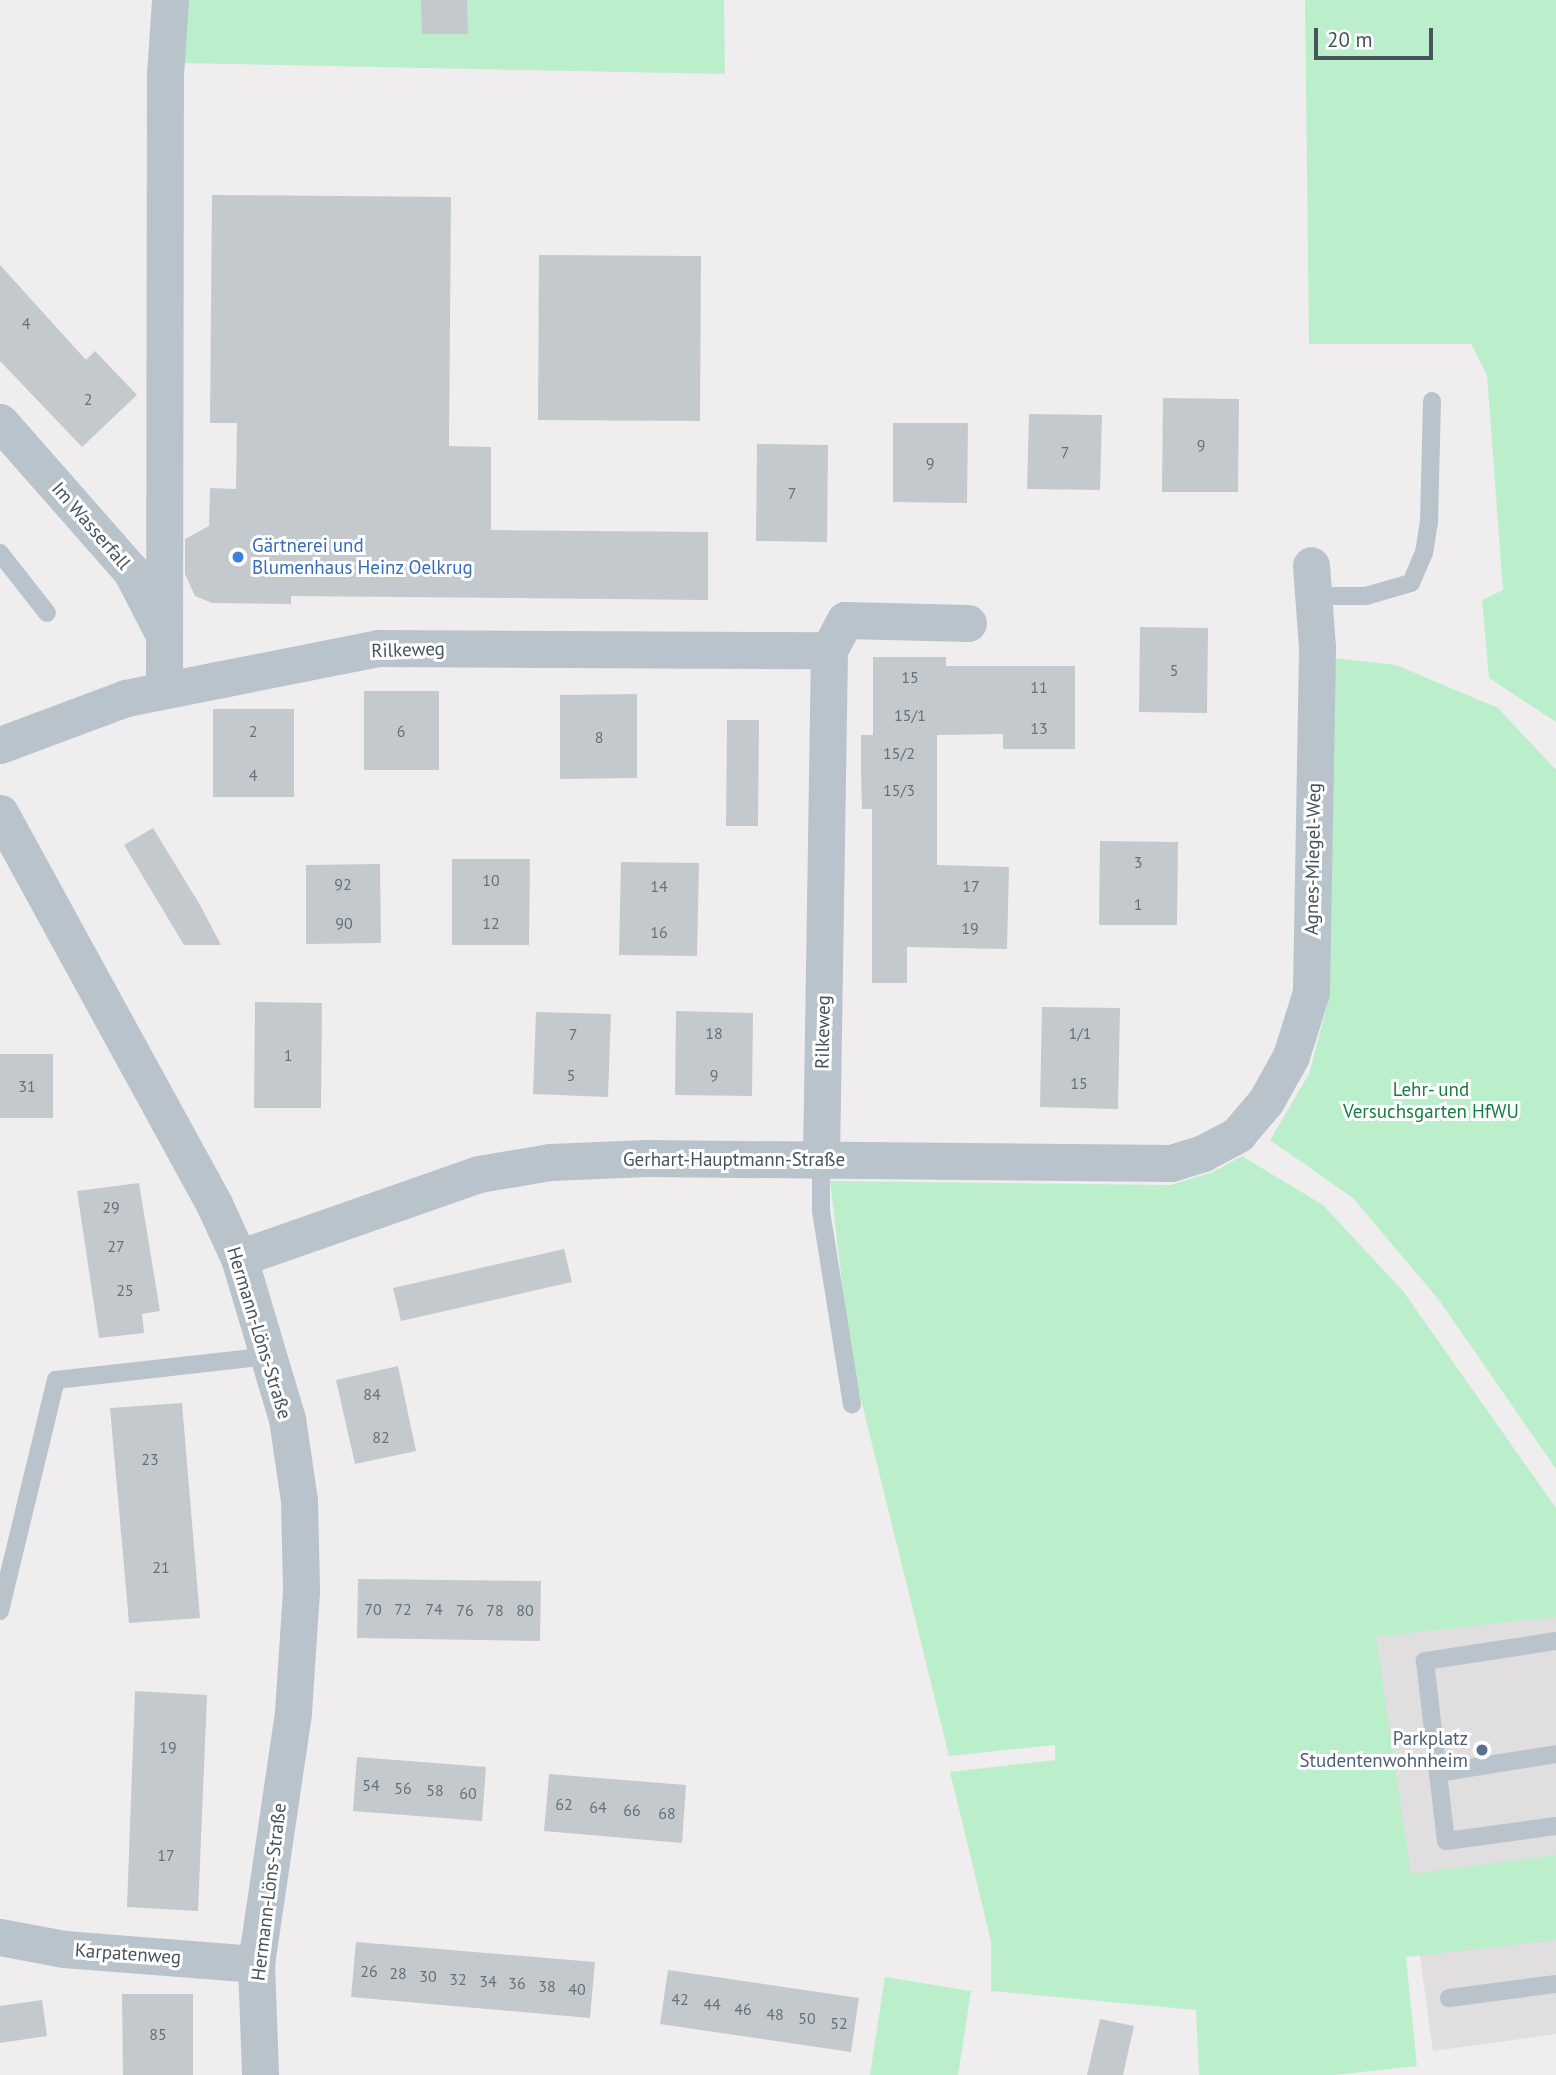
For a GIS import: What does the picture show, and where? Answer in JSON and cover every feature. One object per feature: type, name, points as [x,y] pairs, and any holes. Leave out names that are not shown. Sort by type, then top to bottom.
[{"type":"street","points":[[164,690],[165,88],[170,0]]},
{"type":"street","name":"Im Wasserfall","points":[[0,422],[131,571],[153,607],[164,640]]},
{"type":"street","name":"Agnes-Miegel-Weg","points":[[1238,1135],[1266,1101],[1291,1056],[1311,992],[1313,581]]},
{"type":"street","name":"Rilkeweg","points":[[821,1161],[829,650],[845,620],[968,623]]},
{"type":"street","name":"Rilkeweg","points":[[0,745],[126,698],[379,648],[829,650]]},
{"type":"street","name":"Hermann-Löns-Straße","points":[[0,813],[239,1258],[270,1356],[299,1500],[301,1591],[293,1713],[256,1964],[260,2075]]},
{"type":"street","name":"Gerhart-Hauptmann-Straße","points":[[239,1258],[479,1174],[550,1162],[646,1158],[1171,1163],[1203,1153],[1238,1135]]},
{"type":"street","name":"Karpatenweg","points":[[0,1937],[64,1950],[256,1964]]},
{"type":"lane","points":[[1313,581],[1366,596],[1410,583],[1424,553],[1429,523],[1432,401]]},
{"type":"lane","points":[[0,553],[47,613]]},
{"type":"lane","points":[[821,1161],[821,1211],[852,1405]]},
{"type":"lane","points":[[0,1611],[56,1380],[270,1356]]},
{"type":"lane","points":[[1556,1641],[1425,1661],[1446,1841],[1556,1826]]},
{"type":"lane","points":[[1438,1773],[1556,1754]]},
{"type":"lane","points":[[1450,1998],[1556,1984]]},
{"type":"shaded area","points":[[1556,1617],[1556,2034],[1433,2051],[1376,1637]]},
{"type":"green space","points":[[182,0],[724,0],[725,74],[178,63]]},
{"type":"green space","points":[[1305,0],[1556,0],[1556,722],[1489,678],[1482,600],[1503,590],[1487,375],[1471,344],[1309,344]]},
{"type":"green space","name":"Lehr- und Versuchsgarten HfWU","points":[[1333,658],[1396,665],[1498,708],[1556,770],[1556,1469],[1439,1300],[1353,1198],[1270,1140],[1309,1074],[1327,1006]]},
{"type":"green space","points":[[1242,1156],[1323,1205],[1403,1291],[1556,1508],[1556,1617],[1376,1637],[1411,1874],[1556,1855],[1556,1940],[1406,1957],[1417,2066],[1334,2075],[1199,2075],[1196,2010],[991,1991],[991,1941],[950,1772],[1055,1760],[1055,1745],[949,1756],[851,1359],[830,1181],[1171,1185],[1213,1172]]},
{"type":"green space","points":[[885,1977],[971,1991],[958,2075],[870,2075]]},
{"type":"building","points":[[421,0],[467,0],[468,34],[422,34]]},
{"type":"building","points":[[212,195],[451,197],[449,446],[491,447],[491,530],[708,532],[708,600],[291,596],[291,604],[212,603],[195,596],[185,574],[185,539],[209,526],[210,488],[236,489],[237,423],[210,423]]},
{"type":"building","points":[[539,255],[701,256],[700,421],[538,420]]},
{"type":"building","points":[[0,265],[86,360],[95,351],[137,395],[82,447],[0,361]]},
{"type":"building","points":[[1163,398],[1239,399],[1238,492],[1162,492]]},
{"type":"building","points":[[1029,414],[1102,415],[1100,490],[1027,489]]},
{"type":"building","points":[[893,423],[968,423],[967,503],[893,502]]},
{"type":"building","points":[[757,444],[828,445],[827,542],[756,541]]},
{"type":"building","points":[[1140,627],[1208,628],[1207,713],[1139,712]]},
{"type":"building","points":[[873,657],[946,657],[946,666],[1075,666],[1075,749],[1003,749],[1003,734],[937,735],[937,865],[1009,867],[1007,949],[907,947],[907,983],[872,983],[872,809],[862,809],[861,735],[873,735]]},
{"type":"building","points":[[364,691],[439,691],[439,770],[364,770]]},
{"type":"building","points":[[637,694],[637,778],[560,779],[560,695]]},
{"type":"building","points":[[213,709],[294,709],[294,797],[213,797]]},
{"type":"building","points":[[727,720],[759,720],[758,826],[726,826]]},
{"type":"building","points":[[153,828],[221,945],[184,945],[124,845]]},
{"type":"building","points":[[1100,841],[1178,842],[1177,925],[1099,925]]},
{"type":"building","points":[[452,859],[530,859],[529,945],[452,945]]},
{"type":"building","points":[[621,862],[699,863],[697,956],[619,955]]},
{"type":"building","points":[[380,864],[381,943],[306,944],[306,865]]},
{"type":"building","points":[[255,1002],[322,1003],[321,1108],[254,1108]]},
{"type":"building","points":[[1042,1007],[1120,1008],[1118,1109],[1040,1107]]},
{"type":"building","points":[[676,1011],[753,1013],[752,1096],[675,1095]]},
{"type":"building","points":[[536,1012],[611,1014],[608,1097],[533,1094]]},
{"type":"building","points":[[0,1054],[53,1054],[53,1118],[0,1118]]},
{"type":"building","points":[[139,1183],[160,1311],[142,1314],[144,1333],[99,1338],[77,1191]]},
{"type":"building","points":[[564,1249],[572,1282],[401,1321],[393,1288]]},
{"type":"building","points":[[398,1366],[416,1451],[355,1464],[336,1380]]},
{"type":"building","points":[[182,1403],[200,1618],[129,1623],[110,1408]]},
{"type":"building","points":[[358,1579],[541,1581],[540,1641],[357,1638]]},
{"type":"building","points":[[135,1691],[207,1695],[198,1911],[127,1907]]},
{"type":"building","points":[[357,1757],[486,1767],[482,1821],[353,1811]]},
{"type":"building","points":[[549,1774],[686,1785],[682,1843],[544,1831]]},
{"type":"building","points":[[356,1942],[595,1962],[590,2018],[351,1997]]},
{"type":"building","points":[[668,1970],[859,1998],[851,2052],[660,2024]]},
{"type":"building","points":[[122,1994],[193,1994],[193,2075],[123,2075]]},
{"type":"building","points":[[42,2000],[47,2036],[0,2043],[0,2006]]},
{"type":"building","points":[[1100,2019],[1134,2026],[1123,2075],[1087,2075]]},
{"type":"place","name":"Gärtnerei und Blumenhaus Heinz Oelkrug","points":[[238,557]]},
{"type":"place","name":"Parkplatz Studentenwohnheim","points":[[1482,1750]]}]
